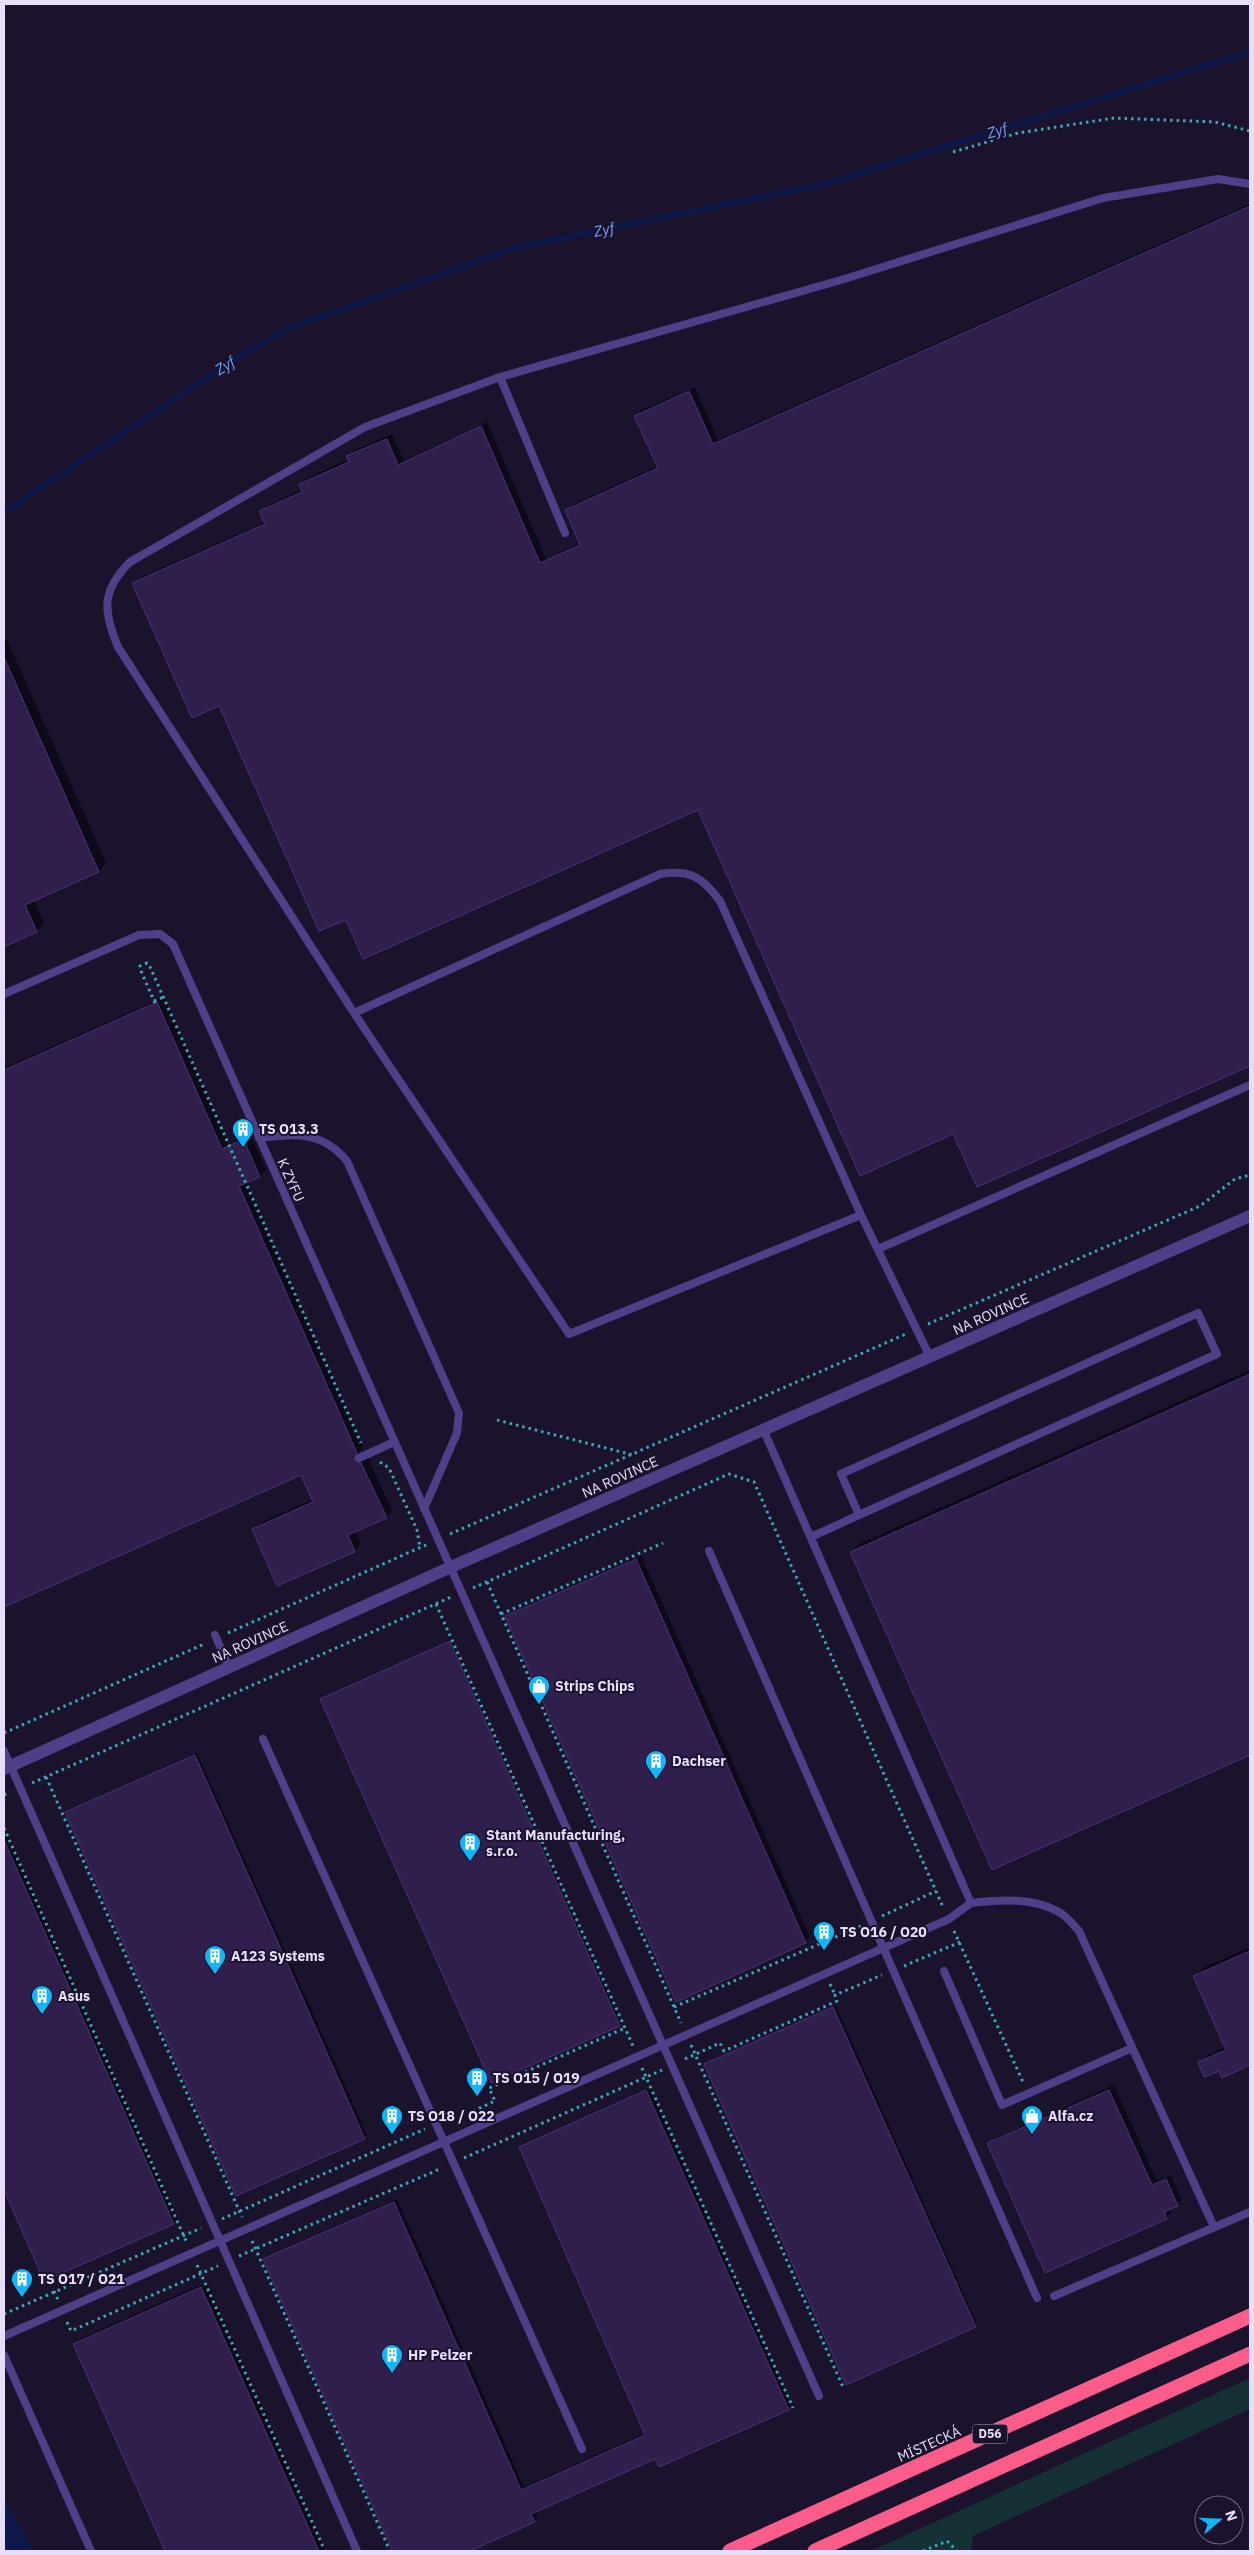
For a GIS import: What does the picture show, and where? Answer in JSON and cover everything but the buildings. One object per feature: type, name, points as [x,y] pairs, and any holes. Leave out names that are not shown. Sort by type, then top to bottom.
[{"type":"highway","name":"MÍSTECKÁ","points":[[730,2551],[1250,2316]]},
{"type":"highway","name":"D56","points":[[815,2551],[1250,2354]]},
{"type":"street","name":"NA ROVINCE","points":[[7,1767],[451,1567],[1250,1216]]},
{"type":"lane","points":[[861,1214],[569,1334],[354,1013],[118,647],[108,616],[109,590],[116,576],[130,562],[365,428],[500,377],[841,280],[1104,198],[1218,179],[1250,184]]},
{"type":"lane","points":[[500,377],[565,533]]},
{"type":"lane","points":[[354,1013],[660,874],[688,873],[701,879],[720,901],[861,1214],[930,1357]]},
{"type":"lane","name":"K ZYFU","points":[[4,994],[139,935],[152,933],[165,936],[173,944],[424,1509],[666,2044],[819,2396]]},
{"type":"lane","points":[[878,1249],[1250,1085]]},
{"type":"lane","points":[[260,1138],[302,1135],[319,1139],[337,1149],[347,1161],[459,1413],[457,1433],[424,1509]]},
{"type":"lane","points":[[811,1537],[860,1515],[1217,1354],[1198,1313],[841,1474],[860,1515]]},
{"type":"lane","points":[[764,1431],[971,1903]]},
{"type":"lane","points":[[362,1456],[394,1442]]},
{"type":"lane","points":[[709,1550],[873,1920],[1037,2298]]},
{"type":"lane","points":[[216,1637],[230,1667]]},
{"type":"lane","points":[[263,1739],[582,2448]]},
{"type":"lane","points":[[4,1750],[7,1767],[20,1788],[357,2551]]},
{"type":"lane","points":[[4,2336],[949,1919],[971,1903],[999,1899],[1044,1906],[1063,1914],[1079,1931],[1214,2227]]},
{"type":"lane","points":[[944,1972],[1002,2105],[1132,2048]]},
{"type":"lane","points":[[1054,2296],[1250,2212]]},
{"type":"lane","points":[[4,2356],[91,2551]]},
{"type":"path","points":[[953,152],[1018,133],[1114,118],[1215,122],[1250,131]]},
{"type":"path","points":[[164,997],[154,1002],[140,969],[144,963],[149,964],[164,997],[362,1456],[370,1464],[381,1463],[390,1468],[417,1530],[420,1548]]},
{"type":"path","points":[[4,1732],[216,1637],[634,1456],[917,1329],[1200,1206],[1235,1179],[1250,1175]]},
{"type":"path","points":[[497,1420],[634,1456]]},
{"type":"path","points":[[4,1795],[729,1474],[754,1482],[1028,2094]]},
{"type":"path","points":[[501,1614],[664,1543]]},
{"type":"path","points":[[487,1582],[843,2387]]},
{"type":"path","points":[[436,1604],[792,2408]]},
{"type":"path","points":[[46,1776],[390,2551]]},
{"type":"path","points":[[4,1828],[325,2551]]},
{"type":"path","points":[[674,2007],[936,1891]]},
{"type":"path","points":[[54,2291],[71,2331],[720,2043],[724,2053],[837,2001]]},
{"type":"path","points":[[473,2111],[495,2101],[489,2088],[625,2028]]},
{"type":"path","points":[[923,2551],[947,2541],[958,2551]]},
{"type":"green space","points":[[1250,2378],[1250,2409],[973,2536],[971,2551],[871,2551]]},
{"type":"shaded area","points":[[4,2498],[33,2551],[4,2551]]},
{"type":"waterway","name":"Zyf","points":[[4,512],[254,347],[297,325],[518,247],[821,185],[1250,52]]},
{"type":"place","name":"TS O13.3","points":[[243,1148]]},
{"type":"place","name":"Strips Chips","points":[[539,1705]]},
{"type":"place","name":"Dachser","points":[[656,1780]]},
{"type":"place","name":"Stant Manufacturing, s.r.o.","points":[[470,1862]]},
{"type":"place","name":"TS O16 / O20","points":[[824,1951]]},
{"type":"place","name":"A123 Systems","points":[[215,1975]]},
{"type":"place","name":"Asus","points":[[42,2015]]},
{"type":"place","name":"TS O15 / O19","points":[[477,2097]]},
{"type":"place","name":"TS O18 / O22","points":[[392,2135]]},
{"type":"place","name":"Alfa.cz","points":[[1032,2135]]},
{"type":"place","name":"TS O17 / O21","points":[[22,2298]]},
{"type":"place","name":"HP Pelzer","points":[[392,2374]]}]
